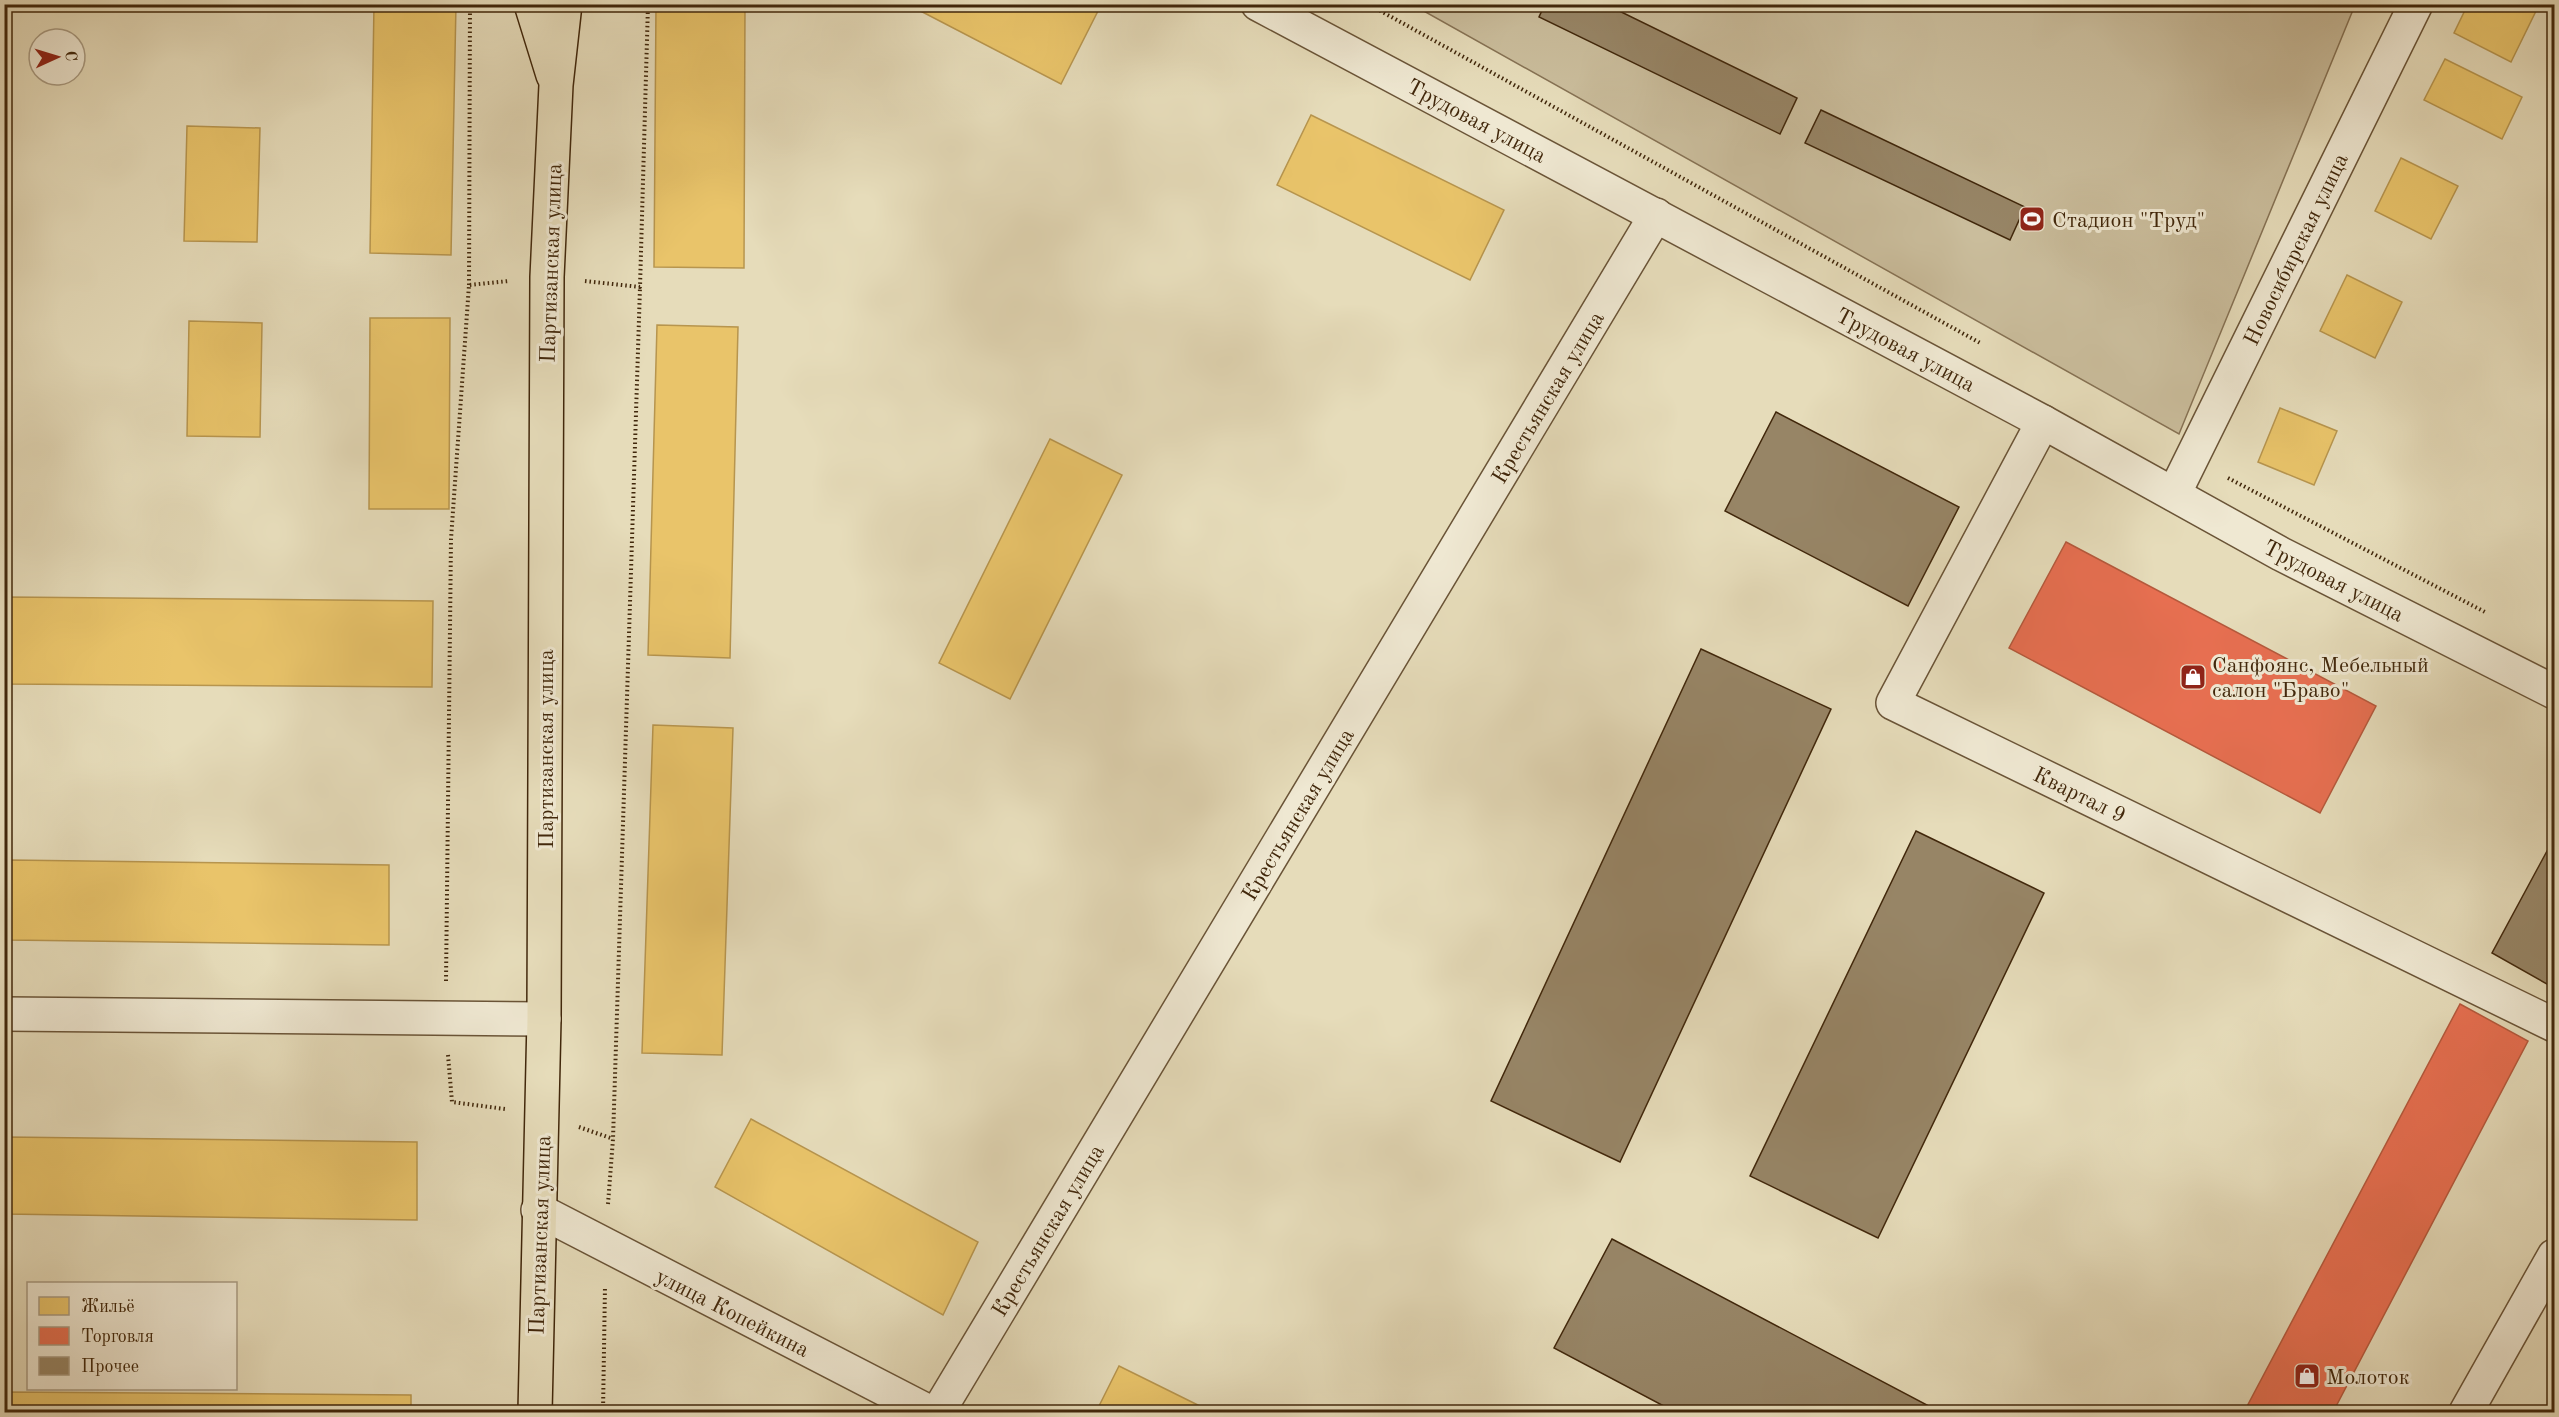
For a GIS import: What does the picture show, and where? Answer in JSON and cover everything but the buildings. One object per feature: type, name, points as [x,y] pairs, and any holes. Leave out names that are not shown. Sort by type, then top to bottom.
[{"type":"main road","points":[[531,4],[556,85]]},
{"type":"main road","name":"Партизанская улица","points":[[535,1413],[538,1210],[543,1115],[548,277],[556,85],[565,4]]},
{"type":"street","name":"Трудовая улица","points":[[1258,4],[2043,422],[2281,554],[2554,692]]},
{"type":"street","name":"Новосибирская улица","points":[[2174,494],[2416,4]]},
{"type":"street","name":"Крестьянская улица","points":[[938,1413],[1656,215]]},
{"type":"street","name":"Квартал 9","points":[[2043,422],[1893,703],[2554,1025]]},
{"type":"street","points":[[4,1014],[544,1019]]},
{"type":"street","name":"улица Копейкина","points":[[538,1210],[929,1413]]},
{"type":"street","points":[[2466,1413],[2554,1256]]},
{"type":"path","points":[[470,4],[469,285],[451,539],[445,1018],[452,1102],[543,1115],[613,1139]]},
{"type":"path","points":[[603,1413],[605,1245],[613,1139],[648,4]]},
{"type":"path","points":[[1368,4],[1983,344]]},
{"type":"path","points":[[469,285],[548,277],[640,287]]},
{"type":"path","points":[[2192,459],[2492,615]]},
{"type":"shaded area","name":"Стадион \"Труд\"","points":[[1413,5],[2355,5],[2179,434]]},
{"type":"place","name":"Стадион \"Труд\"","points":[[2032,219]]},
{"type":"place","name":"Санфоянс, Мебельный салон \"Браво\"","points":[[2193,677]]},
{"type":"place","name":"Молоток","points":[[2307,1376]]}]
